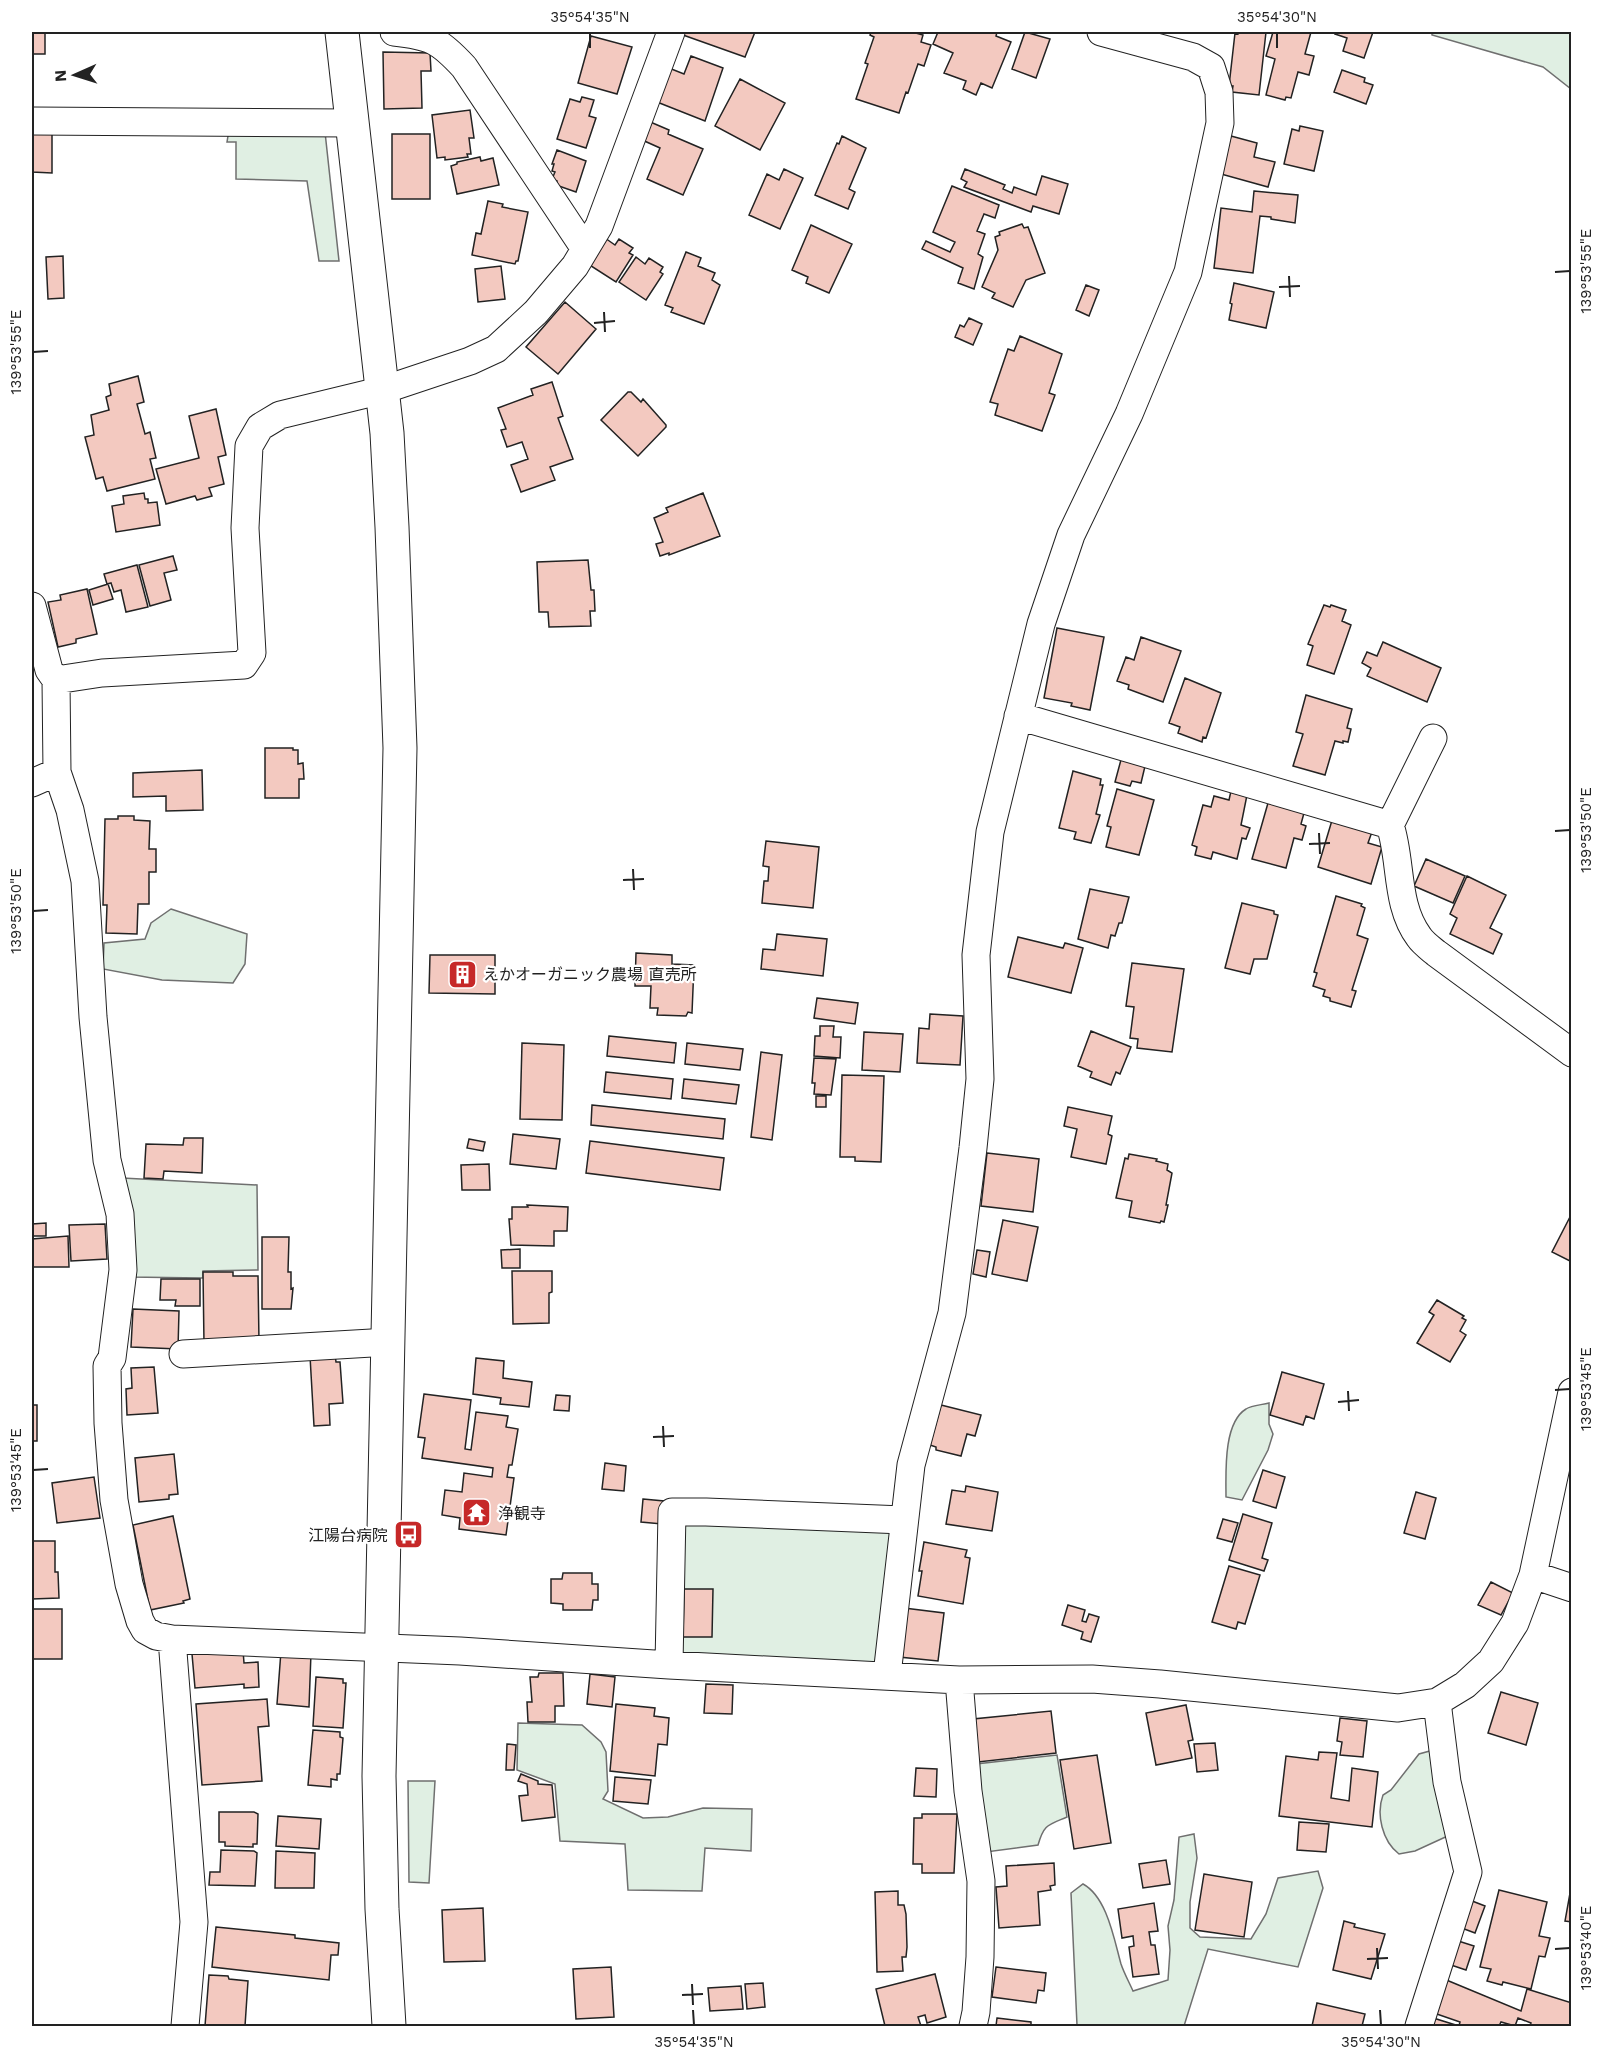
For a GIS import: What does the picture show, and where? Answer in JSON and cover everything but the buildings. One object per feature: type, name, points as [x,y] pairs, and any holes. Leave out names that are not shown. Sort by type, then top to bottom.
[{"type":"street","points":[[342,32],[383,390],[392,527],[400,748],[379,1776],[382,1909],[389,2026]]},
{"type":"street","points":[[394,32],[421,35],[443,45],[464,67],[585,249]]},
{"type":"street","points":[[56,680],[102,673],[244,665],[252,653],[245,528],[249,446],[260,427],[280,416],[383,390],[470,361],[496,349],[536,312],[575,266],[599,226],[671,32]]},
{"type":"street","points":[[887,1675],[911,1465],[952,1313],[980,1079],[976,955],[990,832],[1041,624],[1071,535],[1129,414],[1188,272],[1220,123],[1219,92],[1211,67],[1193,57],[1101,32]]},
{"type":"street","points":[[32,121],[352,123]]},
{"type":"street","points":[[32,606],[49,670],[56,680],[57,772],[70,810],[86,881],[93,1017],[106,1149],[120,1214],[123,1270],[112,1358],[107,1366],[108,1424],[114,1500],[129,1584],[140,1622],[146,1630],[156,1636],[172,1639],[382,1647],[959,1680],[1092,1679],[1398,1708],[1437,1702],[1465,1685],[1491,1661],[1515,1623],[1533,1575],[1572,1392]]},
{"type":"street","points":[[1018,716],[1390,825]]},
{"type":"street","points":[[1432,738],[1390,825],[1396,844],[1400,886],[1407,913],[1419,938],[1436,953],[1572,1053]]},
{"type":"street","points":[[32,783],[57,772]]},
{"type":"street","points":[[183,1354],[389,1342]]},
{"type":"street","points":[[669,1665],[672,1512],[903,1520]]},
{"type":"street","points":[[1533,1575],[1572,1588]]},
{"type":"street","points":[[172,1639],[194,1922],[185,2026]]},
{"type":"street","points":[[959,1680],[968,1791],[981,1881],[980,1957],[973,2026]]},
{"type":"street","points":[[1419,2026],[1468,1872],[1447,1782],[1437,1702]]},
{"type":"green space","points":[[1432,32],[1571,32],[1571,89],[1543,67],[1432,35]]},
{"type":"green space","points":[[229,130],[325,132],[339,261],[319,261],[307,181],[236,179],[236,142],[227,142]]},
{"type":"green space","points":[[171,909],[247,934],[245,964],[233,983],[162,980],[103,969],[104,943],[145,939],[151,923]]},
{"type":"green space","points":[[122,1178],[257,1185],[258,1270],[203,1271],[203,1278],[128,1277]]},
{"type":"green space","points":[[1269,1403],[1269,1424],[1273,1434],[1268,1450],[1242,1500],[1226,1497],[1227,1449],[1233,1425],[1246,1409]]},
{"type":"green space","points":[[679,1524],[894,1527],[876,1665],[677,1654]]},
{"type":"green space","points":[[518,1723],[582,1725],[601,1742],[606,1752],[608,1791],[603,1799],[643,1818],[668,1817],[703,1808],[752,1809],[751,1851],[705,1848],[702,1891],[628,1890],[625,1844],[560,1841],[555,1784],[517,1770]]},
{"type":"green space","points":[[1437,1749],[1452,1834],[1415,1851],[1399,1854],[1388,1842],[1382,1827],[1380,1810],[1383,1795],[1391,1790],[1419,1754]]},
{"type":"green space","points":[[1057,1755],[1067,1817],[1048,1826],[1042,1833],[1038,1845],[986,1852],[976,1764]]},
{"type":"green space","points":[[408,1781],[435,1781],[429,1883],[409,1882]]},
{"type":"green space","points":[[1194,1834],[1197,1858],[1190,1902],[1190,1928],[1200,1937],[1251,1939],[1266,1914],[1278,1878],[1318,1871],[1323,1888],[1298,1967],[1208,1949],[1184,2026],[1077,2025],[1071,1893],[1083,1884],[1098,1898],[1104,1908],[1121,1964],[1133,1991],[1168,1980],[1170,1950],[1168,1926],[1174,1900],[1179,1837]]},
{"type":"place","name":"えかオーガニック農場 直売所","points":[[462,974]]},
{"type":"place","name":"浄観寺","points":[[477,1513]]},
{"type":"place","name":"江陽台病院","points":[[409,1535]]}]
